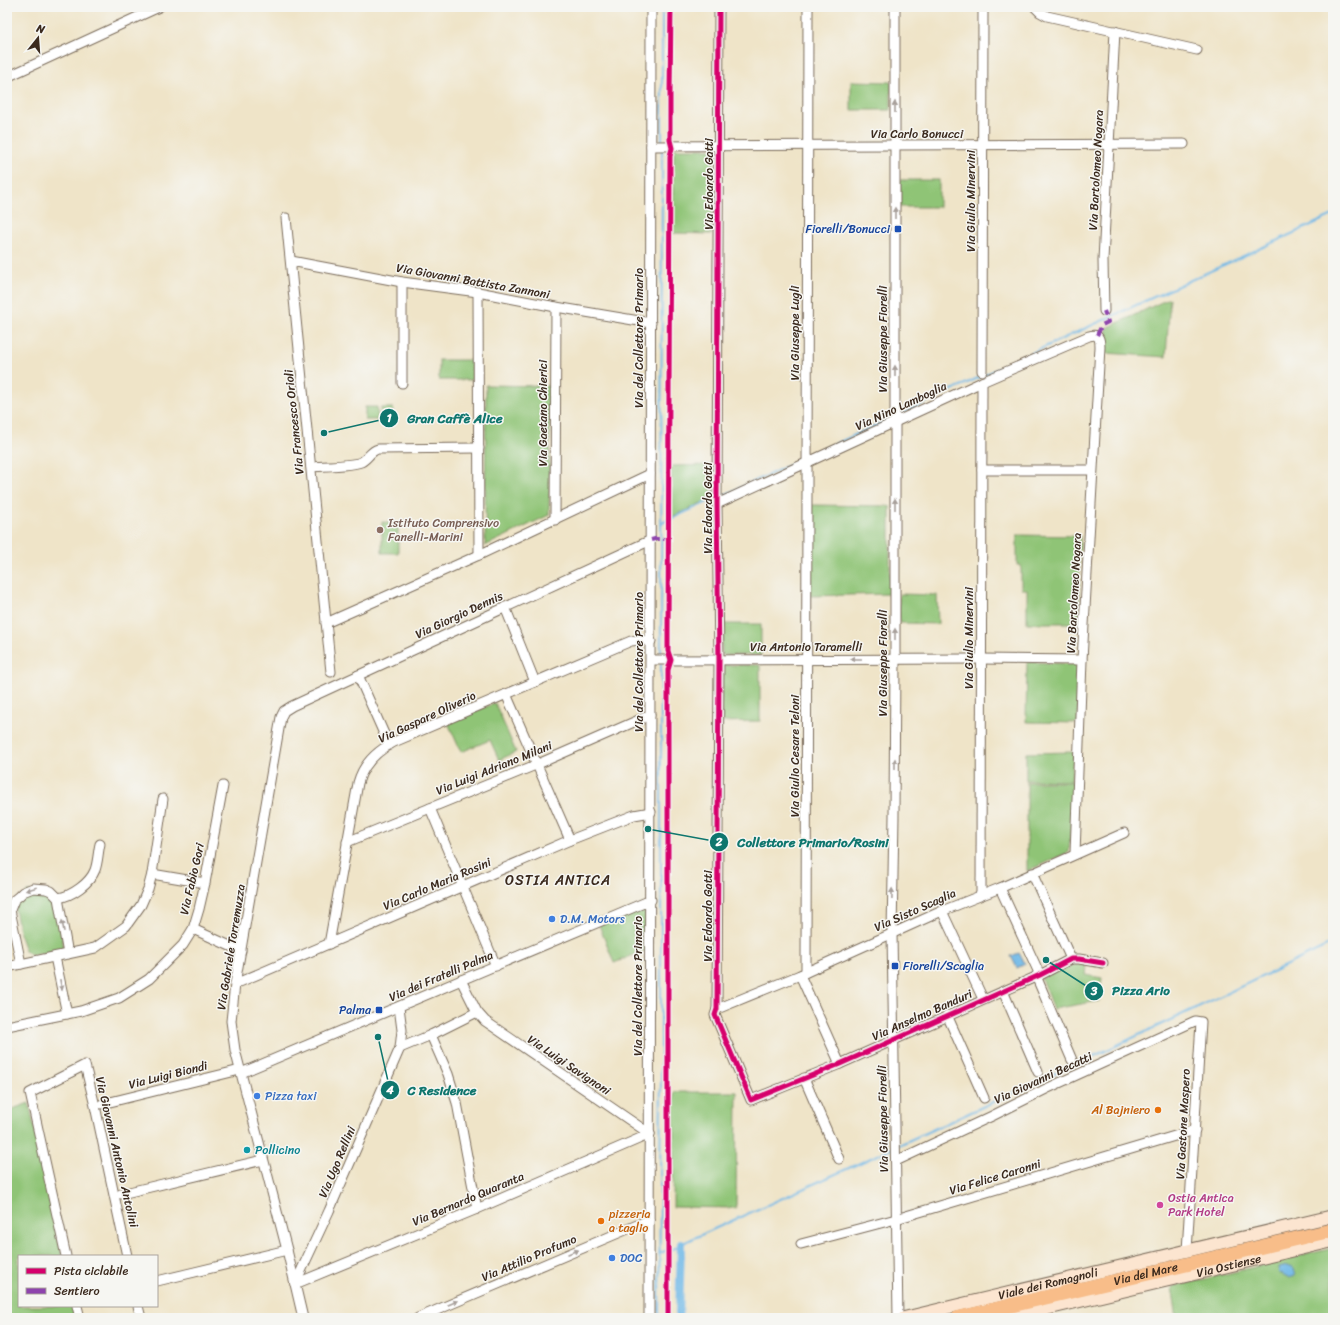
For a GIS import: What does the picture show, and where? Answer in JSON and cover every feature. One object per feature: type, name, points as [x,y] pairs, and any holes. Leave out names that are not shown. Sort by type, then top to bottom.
[{"type":"main road","name":"Viale dei Romagnoli","points":[[904,1318],[1333,1216]]},
{"type":"main road","name":"Via del Mare","points":[[958,1318],[1333,1230]]},
{"type":"main road","name":"Via Ostiense","points":[[1008,1318],[1333,1241]]},
{"type":"street","points":[[7,77],[159,7]]},
{"type":"street","name":"Via del Collettore Primario","points":[[649,1318],[651,812],[651,7]]},
{"type":"street","name":"Via Edoardo Gatti","points":[[719,7],[720,146],[717,504],[719,660],[717,1009],[715,1015],[751,1100]]},
{"type":"street","name":"Via Giuseppe Lugli","points":[[807,659],[808,7]]},
{"type":"street","name":"Via Giuseppe Fiorelli","points":[[895,7],[895,659],[892,933],[898,1318]]},
{"type":"street","name":"Via Giulio Minervini","points":[[982,371],[983,7]]},
{"type":"street","points":[[1035,7],[1040,12],[1048,16],[1197,50]]},
{"type":"street","name":"Via Bartolomeo Nogara","points":[[1104,311],[1104,256],[1115,31]]},
{"type":"street","name":"Via Carlo Bonucci","points":[[651,146],[983,146],[1184,144]]},
{"type":"street","name":"Via Francesco Orioli","points":[[286,218],[331,672]]},
{"type":"street","name":"Via Giovanni Battista Zannoni","points":[[291,261],[402,282],[478,292],[651,323]]},
{"type":"street","points":[[402,282],[402,383]]},
{"type":"street","points":[[478,292],[479,555]]},
{"type":"street","name":"Via Gaetano Chierici","points":[[555,520],[556,307]]},
{"type":"street","name":"Via Bartolomeo Nogara","points":[[1075,854],[1082,660],[1100,347],[1100,340],[1097,335]]},
{"type":"street","name":"Via Nino Lamboglia","points":[[717,504],[982,382],[1089,336],[1097,335]]},
{"type":"street","name":"Via Giulio Minervini","points":[[981,894],[982,382]]},
{"type":"street","points":[[311,467],[358,463],[367,459],[373,451],[378,449],[479,448]]},
{"type":"street","points":[[982,470],[1092,470]]},
{"type":"street","points":[[326,623],[479,555],[650,474]]},
{"type":"street","name":"Via Giorgio Dennis","points":[[281,717],[284,711],[289,707],[651,540]]},
{"type":"street","points":[[505,607],[536,682]]},
{"type":"street","name":"Via Gaspare Oliverio","points":[[329,944],[361,774],[370,760],[389,745],[631,641],[651,641]]},
{"type":"street","name":"Via Giulio Cesare Teloni","points":[[803,974],[807,659]]},
{"type":"street","name":"Via Antonio Taramelli","points":[[650,660],[1082,660]]},
{"type":"street","points":[[358,675],[389,745]]},
{"type":"street","points":[[506,694],[538,764],[570,840]]},
{"type":"street","name":"Via Luigi Adriano Milani","points":[[347,842],[538,764],[650,715]]},
{"type":"street","name":"Via Gabriele Torremuzza","points":[[281,717],[235,984],[232,1004],[232,1025],[234,1044],[240,1072],[264,1160],[303,1318]]},
{"type":"street","name":"Via Fabio Gori","points":[[7,1026],[81,1011],[119,998],[149,979],[183,945],[193,929],[199,910],[223,786]]},
{"type":"street","points":[[7,967],[95,948],[126,926],[141,905],[152,874],[163,799]]},
{"type":"street","points":[[430,808],[496,966]]},
{"type":"street","name":"Via Carlo Maria Rosini","points":[[235,984],[570,840],[634,815],[651,812]]},
{"type":"street","name":"Via Sisto Scaglia","points":[[717,1009],[803,974],[942,911],[981,894],[1000,888],[1124,833]]},
{"type":"street","points":[[58,898],[79,889],[91,877],[96,865],[100,844]]},
{"type":"street","points":[[1032,873],[1071,959],[1103,963]]},
{"type":"street","points":[[152,874],[205,883]]},
{"type":"street","points":[[21,964],[9,910],[14,900],[18,896],[33,888],[51,891],[58,898],[68,954]]},
{"type":"street","points":[[1000,888],[1072,1060]]},
{"type":"street","name":"Via dei Fratelli Palma","points":[[240,1072],[399,1007],[650,900]]},
{"type":"street","points":[[942,911],[983,999]]},
{"type":"street","points":[[193,929],[241,951]]},
{"type":"street","points":[[55,957],[66,1014]]},
{"type":"street","name":"Via Anselmo Banduri","points":[[751,1100],[840,1064],[983,999],[1038,976],[1071,959]]},
{"type":"street","points":[[803,974],[840,1064]]},
{"type":"street","name":"Via Luigi Savignoni","points":[[461,980],[477,1012],[485,1022],[650,1134]]},
{"type":"street","points":[[1003,991],[1038,1072]]},
{"type":"street","name":"Via Ugo Rellini","points":[[295,1284],[329,1211],[400,1048],[402,1030],[399,1007]]},
{"type":"street","points":[[400,1048],[431,1035],[477,1012]]},
{"type":"street","name":"Via Anselmo Banduri","points":[[947,1015],[984,1098]]},
{"type":"street","name":"Via Giovanni Becatti","points":[[896,1157],[992,1116],[1046,1089],[1195,1021],[1201,1022]]},
{"type":"street","name":"Via Gastone Maspero","points":[[1188,1251],[1201,1022]]},
{"type":"street","points":[[431,1035],[448,1074],[457,1103],[477,1209]]},
{"type":"street","name":"Via Giovanni Antonio Antolini","points":[[66,1255],[30,1093],[85,1065],[127,1255]]},
{"type":"street","name":"Via Luigi Biondi","points":[[102,1104],[240,1072]]},
{"type":"street","points":[[804,1078],[839,1159]]},
{"type":"street","name":"Via Felice Caronni","points":[[800,1244],[896,1219],[1194,1130]]},
{"type":"street","name":"Via Bernardo Quaranta","points":[[295,1284],[477,1209],[650,1134]]},
{"type":"street","points":[[121,1194],[264,1160]]},
{"type":"street","name":"Via Attilio Profumo","points":[[418,1318],[649,1220]]},
{"type":"street","points":[[158,1282],[287,1250]]},
{"type":"street","points":[[78,1307],[80,1318]]},
{"type":"street","points":[[138,1307],[141,1318]]},
{"type":"green space","points":[[851,81],[891,82],[891,110],[851,110]]},
{"type":"green space","points":[[674,149],[714,149],[712,234],[672,233]]},
{"type":"green space","points":[[900,180],[939,180],[939,207],[900,207]]},
{"type":"green space","points":[[1170,298],[1166,357],[1105,353],[1107,328]]},
{"type":"green space","points":[[439,360],[472,360],[472,380],[439,380]]},
{"type":"green space","points":[[486,385],[550,386],[549,515],[485,546]]},
{"type":"green space","points":[[365,407],[377,407],[378,420],[365,420]]},
{"type":"green space","points":[[381,408],[393,408],[393,421],[381,421]]},
{"type":"green space","points":[[712,465],[712,498],[672,517],[671,466]]},
{"type":"green space","points":[[811,505],[890,506],[890,594],[810,596]]},
{"type":"green space","points":[[382,522],[398,523],[398,553],[382,553]]},
{"type":"green space","points":[[1017,535],[1080,536],[1079,623],[1027,623],[1027,589],[1021,589],[1021,565],[1017,565]]},
{"type":"green space","points":[[899,594],[937,595],[938,624],[899,623]]},
{"type":"green space","points":[[721,624],[761,624],[761,655],[722,655]]},
{"type":"green space","points":[[1027,662],[1078,664],[1078,723],[1026,722]]},
{"type":"green space","points":[[721,665],[760,665],[760,721],[721,722]]},
{"type":"green space","points":[[495,703],[516,752],[499,760],[490,740],[461,752],[448,723]]},
{"type":"green space","points":[[1074,752],[1071,781],[1026,780],[1026,753]]},
{"type":"green space","points":[[1027,782],[1073,782],[1069,852],[1027,871]]},
{"type":"green space","points":[[44,891],[53,898],[56,904],[64,949],[32,955],[25,950],[21,939],[15,910],[16,903],[27,892]]},
{"type":"green space","points":[[640,908],[646,912],[646,950],[614,963],[599,925]]},
{"type":"green space","points":[[1076,964],[1086,965],[1085,975],[1102,978],[1099,1001],[1053,1009],[1041,978]]},
{"type":"green space","points":[[674,1092],[737,1092],[736,1208],[673,1207]]},
{"type":"green space","points":[[29,1103],[62,1255],[18,1255],[18,1307],[73,1307],[75,1318],[7,1318],[7,1111]]},
{"type":"green space","points":[[1333,1248],[1333,1318],[1177,1318],[1172,1287]]},
{"type":"water","points":[[1019,953],[1025,964],[1017,968],[1011,956]]},
{"type":"water","points":[[1288,1265],[1293,1267],[1295,1272],[1294,1276],[1289,1278],[1279,1273],[1278,1267]]},
{"type":"waterway","points":[[662,7],[662,143]]},
{"type":"waterway","points":[[661,657],[662,149]]},
{"type":"waterway","points":[[898,415],[1333,215]]},
{"type":"waterway","points":[[811,455],[892,418]]},
{"type":"waterway","points":[[720,497],[805,458]]},
{"type":"waterway","points":[[662,523],[714,499]]},
{"type":"waterway","points":[[659,1318],[661,1078],[661,663]]},
{"type":"waterway","points":[[899,1145],[1105,1051],[1333,943]]},
{"type":"waterway","points":[[659,1253],[673,1249],[681,1244],[893,1148]]},
{"type":"waterway","points":[[679,1318],[681,1244]]},
{"type":"marked path","points":[[1097,335],[1102,325],[1108,322],[1104,311]]},
{"type":"marked path","points":[[651,540],[669,539]]},
{"type":"cycle path","points":[[668,1318],[668,670],[671,660],[668,651],[668,634],[670,156],[672,148],[670,140],[671,7]]},
{"type":"cycle path","points":[[719,7],[717,504],[719,660],[717,1009],[715,1015],[751,1100],[840,1064],[1040,975],[1071,959],[1103,963]]},
{"type":"place","name":"Fiorelli/Bonucci","points":[[898,229]]},
{"type":"place","name":"Gran Caffè Alice","points":[[324,433]]},
{"type":"place","name":"Istituto Comprensivo Fanelli-Marini","points":[[380,530]]},
{"type":"place","name":"Collettore Primario/Rosini","points":[[648,829]]},
{"type":"place","name":"D.M. Motors","points":[[552,919]]},
{"type":"place","name":"Pizza Ario","points":[[1046,960]]},
{"type":"place","name":"Fiorelli/Scaglia","points":[[895,966]]},
{"type":"place","name":"Palma","points":[[379,1010]]},
{"type":"place","name":"C Residence","points":[[378,1037]]},
{"type":"place","name":"Pizza taxi","points":[[257,1096]]},
{"type":"place","name":"Al Bajniero","points":[[1158,1110]]},
{"type":"place","name":"Pollicino","points":[[247,1150]]},
{"type":"place","name":"Ostia Antica Park Hotel","points":[[1160,1205]]},
{"type":"place","name":"pizzeria a taglio","points":[[601,1221]]},
{"type":"place","name":"DOC","points":[[612,1258]]},
{"type":"district","name":"OSTIA ANTICA","points":[[558,880]]}]
